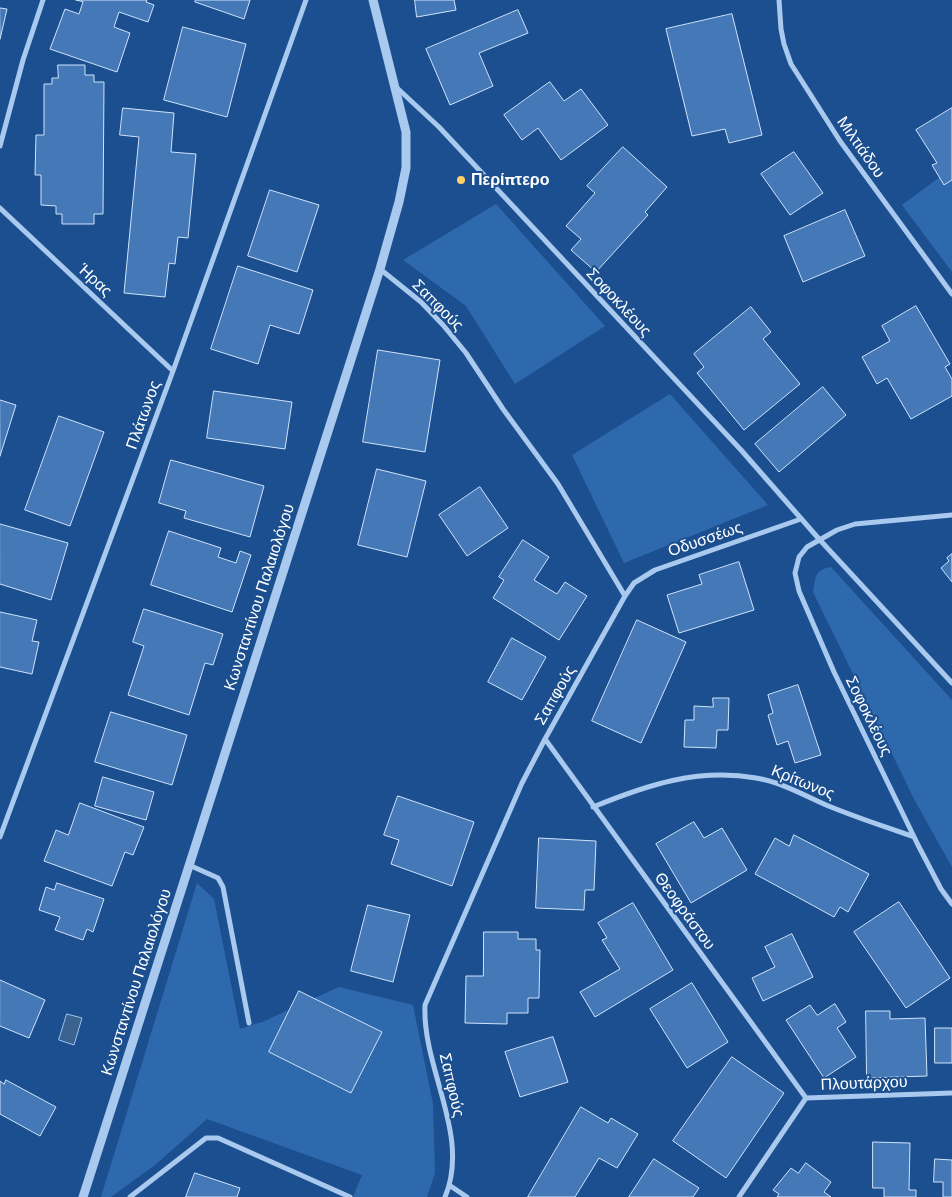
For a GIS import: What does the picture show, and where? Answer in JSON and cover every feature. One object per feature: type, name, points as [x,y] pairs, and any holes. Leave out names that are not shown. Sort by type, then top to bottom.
[{"type":"street","points":[[0,146],[23,60],[43,0]]},
{"type":"street","name":"Πλάτωνος","points":[[0,837],[173,371],[306,0]]},
{"type":"street","name":"Κωνσταντίνου Παλαιολόγου","points":[[83,1197],[380,269],[399,202],[406,168],[406,132],[373,0]]},
{"type":"street","name":"Μιλτιάδου","points":[[779,0],[783,36],[791,64],[840,141],[952,294]]},
{"type":"street","name":"Σοφοκλέους","points":[[396,87],[438,127],[741,450],[819,539],[952,683]]},
{"type":"street","name":"Ήρας","points":[[0,208],[173,371]]},
{"type":"street","name":"Σαπφούς","points":[[380,269],[421,302],[466,353],[503,409],[558,484],[625,596],[545,739],[518,792],[424,1005],[425,1026],[451,1138],[453,1162],[450,1185],[445,1197]]},
{"type":"street","points":[[819,539],[855,524],[952,515]]},
{"type":"street","name":"Οδυσσέως","points":[[625,596],[634,583],[655,570],[802,519]]},
{"type":"street","name":"Σοφοκλέους","points":[[819,539],[807,547],[799,557],[795,573],[799,591],[834,672],[914,837],[935,878],[952,904]]},
{"type":"street","name":"Θεοφράστου","points":[[545,739],[806,1098]]},
{"type":"street","name":"Κρίτωνος","points":[[593,807],[664,781],[703,775],[738,776],[776,783],[832,807],[914,837]]},
{"type":"street","points":[[189,865],[218,878],[223,887],[250,1023]]},
{"type":"street","name":"Πλουτάρχου","points":[[739,1197],[806,1098],[952,1093]]},
{"type":"street","points":[[130,1197],[206,1138],[218,1138],[350,1197]]},
{"type":"street","points":[[450,1185],[467,1197]]},
{"type":"shaded area","points":[[952,168],[952,272],[902,205]]},
{"type":"shaded area","points":[[496,204],[605,326],[515,384],[466,306],[403,260]]},
{"type":"shaded area","points":[[670,394],[768,505],[624,563],[572,455]]},
{"type":"shaded area","points":[[831,567],[952,700],[952,867],[915,801],[813,592],[819,572]]},
{"type":"shaded area","points":[[197,883],[214,899],[240,1029],[262,1022],[339,987],[413,1005],[433,1104],[435,1173],[427,1197],[353,1197],[362,1175],[207,1119],[155,1165],[111,1197],[101,1197]]},
{"type":"shaded area","points":[[67,1014],[82,1018],[74,1045],[59,1040]]},
{"type":"building","points":[[76,0],[147,0],[146,2],[154,5],[148,22],[119,12],[114,27],[130,33],[117,72],[50,49],[65,9],[79,14],[83,2]]},
{"type":"building","points":[[196,0],[250,0],[244,19],[195,2]]},
{"type":"building","points":[[415,0],[454,0],[456,10],[417,17]]},
{"type":"building","points":[[0,8],[7,9],[0,39]]},
{"type":"building","points":[[518,10],[528,33],[479,53],[493,86],[450,105],[426,49]]},
{"type":"building","points":[[732,14],[762,135],[729,143],[725,129],[692,136],[666,29]]},
{"type":"building","points":[[183,27],[246,44],[227,117],[164,100]]},
{"type":"building","points":[[58,65],[85,65],[85,75],[94,75],[94,82],[104,82],[103,214],[94,214],[94,224],[62,224],[62,214],[56,214],[56,206],[41,205],[41,175],[35,175],[36,135],[44,135],[44,84],[52,84],[52,78],[58,78]]},
{"type":"building","points":[[550,82],[564,101],[581,89],[608,125],[561,160],[538,128],[522,140],[504,115]]},
{"type":"building","points":[[123,108],[174,113],[171,152],[196,154],[188,238],[178,237],[175,264],[169,263],[165,297],[124,293],[139,137],[120,135]]},
{"type":"building","points":[[952,108],[952,180],[944,185],[932,165],[937,163],[916,130]]},
{"type":"building","points":[[623,147],[667,187],[645,212],[648,215],[596,272],[571,250],[581,239],[566,226],[595,193],[587,186]]},
{"type":"building","points":[[794,152],[823,193],[790,215],[761,174]]},
{"type":"building","points":[[270,190],[319,205],[297,272],[248,256]]},
{"type":"building","points":[[845,210],[865,256],[803,282],[784,236]]},
{"type":"building","points":[[238,266],[313,290],[299,334],[270,325],[258,364],[211,349]]},
{"type":"building","points":[[916,306],[950,364],[945,367],[952,379],[952,396],[911,419],[887,378],[877,384],[862,357],[890,341],[882,326]]},
{"type":"building","points":[[751,307],[771,332],[763,339],[800,384],[744,430],[697,373],[704,367],[694,354]]},
{"type":"building","points":[[378,350],[440,360],[425,452],[363,442]]},
{"type":"building","points":[[823,387],[846,415],[779,472],[755,444]]},
{"type":"building","points":[[214,391],[292,402],[285,449],[207,438]]},
{"type":"building","points":[[0,400],[16,405],[0,456]]},
{"type":"building","points":[[59,416],[104,432],[70,526],[25,510]]},
{"type":"building","points":[[171,460],[264,486],[250,537],[184,518],[186,511],[159,503]]},
{"type":"building","points":[[377,469],[426,481],[407,557],[358,545]]},
{"type":"building","points":[[480,487],[508,528],[467,556],[439,515]]},
{"type":"building","points":[[0,524],[68,543],[51,600],[0,584]]},
{"type":"building","points":[[169,531],[221,548],[218,557],[236,563],[240,551],[251,555],[232,612],[151,585]]},
{"type":"building","points":[[523,540],[549,557],[534,580],[557,594],[565,582],[587,596],[559,640],[493,598],[504,580],[499,577]]},
{"type":"building","points":[[952,554],[952,582],[941,568],[949,561],[947,558]]},
{"type":"building","points":[[739,562],[754,610],[679,633],[667,595],[702,584],[699,575]]},
{"type":"building","points":[[144,609],[223,634],[213,665],[205,663],[189,715],[128,695],[144,646],[133,642]]},
{"type":"building","points":[[0,612],[37,620],[32,641],[39,642],[32,674],[0,667]]},
{"type":"building","points":[[637,620],[686,642],[641,743],[592,721]]},
{"type":"building","points":[[512,638],[546,657],[522,700],[488,682]]},
{"type":"building","points":[[798,685],[821,755],[795,763],[788,741],[777,745],[768,715],[773,713],[768,695]]},
{"type":"building","points":[[713,698],[729,698],[728,730],[717,730],[716,748],[684,747],[685,720],[694,720],[694,706],[713,707]]},
{"type":"building","points":[[111,712],[187,735],[172,785],[95,762]]},
{"type":"building","points":[[103,777],[154,792],[146,820],[95,806]]},
{"type":"building","points":[[398,796],[474,822],[452,886],[391,864],[399,840],[384,835]]},
{"type":"building","points":[[80,803],[144,827],[133,855],[125,852],[112,886],[44,861],[56,830],[68,835]]},
{"type":"building","points":[[694,822],[704,838],[722,828],[747,870],[691,903],[656,844]]},
{"type":"building","points":[[794,835],[869,874],[848,912],[840,907],[834,917],[755,874],[775,838],[789,846]]},
{"type":"building","points":[[539,838],[596,841],[594,890],[585,890],[584,910],[536,908]]},
{"type":"building","points":[[57,883],[104,899],[93,932],[87,929],[83,940],[55,930],[60,917],[39,910],[46,887],[54,890]]},
{"type":"building","points":[[899,902],[950,978],[906,1008],[854,932]]},
{"type":"building","points":[[633,903],[673,970],[595,1017],[580,992],[620,969],[602,940],[607,938],[598,923]]},
{"type":"building","points":[[368,905],[410,915],[393,982],[351,971]]},
{"type":"building","points":[[484,932],[518,932],[518,939],[536,939],[536,950],[540,950],[539,998],[528,998],[528,1013],[507,1013],[507,1024],[465,1023],[466,976],[483,976]]},
{"type":"building","points":[[792,934],[813,977],[763,1001],[752,978],[775,967],[765,947]]},
{"type":"building","points":[[0,980],[45,1000],[29,1038],[0,1026]]},
{"type":"building","points":[[692,983],[728,1042],[687,1068],[650,1009]]},
{"type":"building","points":[[299,991],[382,1032],[351,1093],[269,1052]]},
{"type":"building","points":[[835,1004],[846,1022],[837,1028],[856,1057],[824,1078],[786,1020],[810,1005],[817,1015]]},
{"type":"building","points":[[866,1011],[890,1011],[890,1019],[925,1018],[927,1076],[867,1078]]},
{"type":"building","points":[[935,1028],[952,1028],[952,1063],[935,1063]]},
{"type":"building","points":[[553,1037],[568,1082],[520,1097],[505,1052]]},
{"type":"building","points":[[732,1057],[784,1093],[726,1178],[673,1141]]},
{"type":"building","points":[[6,1080],[56,1107],[40,1136],[0,1114],[0,1081],[4,1084]]},
{"type":"building","points":[[581,1107],[608,1123],[611,1118],[638,1134],[617,1168],[599,1158],[575,1197],[528,1197]]},
{"type":"building","points":[[873,1142],[910,1143],[909,1190],[916,1190],[916,1197],[884,1197],[884,1188],[873,1188]]},
{"type":"building","points":[[654,1159],[699,1188],[693,1197],[629,1197]]},
{"type":"building","points":[[935,1159],[952,1160],[952,1197],[943,1197],[943,1182],[934,1182]]},
{"type":"building","points":[[806,1163],[831,1182],[824,1192],[831,1197],[777,1197],[779,1194],[773,1190],[791,1168],[798,1173]]},
{"type":"building","points":[[195,1173],[240,1188],[237,1197],[186,1197]]},
{"type":"place","name":"Περίπτερο","points":[[461,180]]}]
